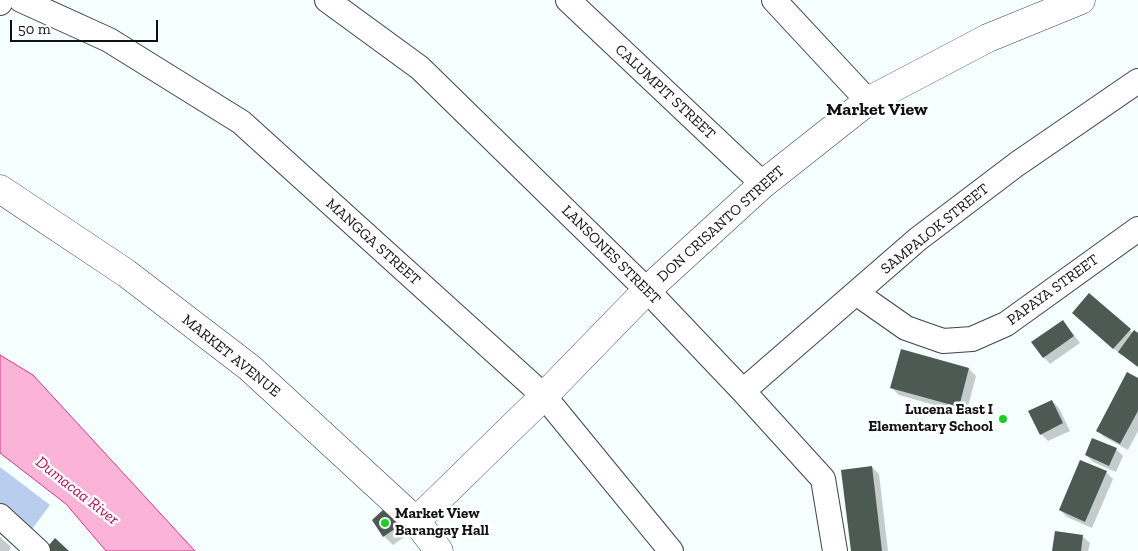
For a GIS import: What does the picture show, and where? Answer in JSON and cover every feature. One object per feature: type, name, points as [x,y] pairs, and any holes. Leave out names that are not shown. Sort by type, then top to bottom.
[{"type":"street","name":"MANGGA STREET","points":[[21,0],[109,40],[241,122],[544,396],[672,551]]},
{"type":"street","name":"LANSONES STREET","points":[[327,0],[420,68],[648,290],[743,391],[823,479],[835,551]]},
{"type":"street","name":"CALUMPIT STREET","points":[[568,0],[763,184]]},
{"type":"street","points":[[774,0],[868,102]]},
{"type":"street","name":"DON CRISANTO STREET","points":[[416,522],[648,290],[763,184],[868,102],[988,38],[1081,0]]},
{"type":"street","name":"SAMPALOK STREET","points":[[743,391],[918,239],[1017,164],[1138,81]]},
{"type":"street","name":"MARKET AVENUE","points":[[0,188],[126,273],[250,368],[416,522],[439,551]]},
{"type":"street","name":"PAPAYA STREET","points":[[856,293],[906,328],[943,341],[972,339],[1006,324],[1138,229]]},
{"type":"street","points":[[0,516],[38,551]]},
{"type":"shaded area","points":[[0,467],[50,505],[32,529],[0,505]]},
{"type":"water","name":"Dumacaa River","points":[[0,355],[33,375],[195,551],[106,551],[66,504],[0,453]]},
{"type":"building","points":[[1089,293],[1131,329],[1113,349],[1072,313]]},
{"type":"building","points":[[1063,320],[1074,336],[1043,358],[1031,342]]},
{"type":"building","points":[[1134,330],[1138,333],[1138,367],[1118,352]]},
{"type":"building","points":[[901,349],[969,368],[959,407],[890,388]]},
{"type":"building","points":[[1127,372],[1138,378],[1138,411],[1120,444],[1096,431]]},
{"type":"building","points":[[1052,400],[1063,423],[1040,435],[1028,411]]},
{"type":"building","points":[[1092,438],[1117,448],[1109,466],[1085,455]]},
{"type":"building","points":[[1080,460],[1107,471],[1085,522],[1059,510]]},
{"type":"building","points":[[872,466],[882,551],[851,551],[841,470]]},
{"type":"building","name":"Market View Barangay Hall","points":[[384,509],[399,526],[383,537],[372,520]]},
{"type":"building","points":[[1055,531],[1083,535],[1081,551],[1052,551]]},
{"type":"building","points":[[55,538],[69,551],[44,551]]},
{"type":"place","name":"Lucena East I Elementary School","points":[[1003,419]]},
{"type":"place","name":"Market View Barangay Hall","points":[[385,523]]},
{"type":"district","name":"Market View","points":[[877,110]]}]
